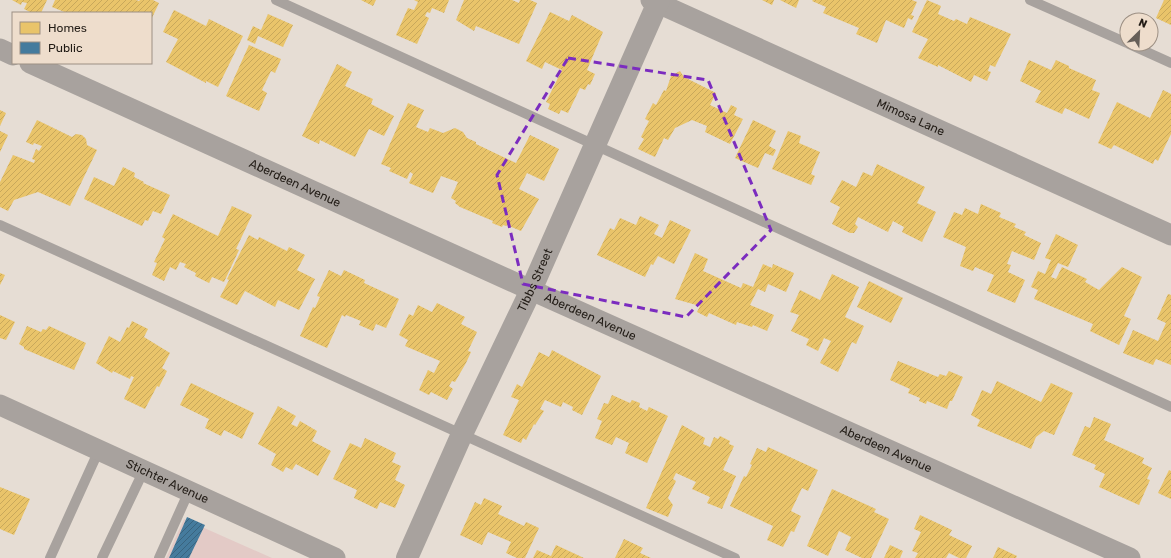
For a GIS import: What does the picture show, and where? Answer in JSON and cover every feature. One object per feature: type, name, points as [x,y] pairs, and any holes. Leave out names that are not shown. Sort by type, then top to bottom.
[{"type":"street","name":"Tibbs Street","points":[[407,558],[462,434],[531,290],[656,1]]},
{"type":"street","name":"Mimosa Lane","points":[[656,1],[1171,235]]},
{"type":"street","points":[[0,49],[12,55]]},
{"type":"street","name":"Aberdeen Avenue","points":[[32,64],[531,290],[1130,558]]},
{"type":"street","name":"Stichter Avenue","points":[[0,405],[335,558]]},
{"type":"lane","points":[[276,0],[1171,407]]},
{"type":"lane","points":[[1030,0],[1119,40]]},
{"type":"lane","points":[[1146,52],[1171,63]]},
{"type":"lane","points":[[0,225],[736,558]]},
{"type":"lane","points":[[50,558],[99,450]]},
{"type":"lane","points":[[102,558],[144,470]]},
{"type":"lane","points":[[159,558],[189,491]]},
{"type":"highlighted area","points":[[568,58],[708,80],[771,230],[686,317],[523,284],[497,175]]},
{"type":"shaded area","points":[[184,519],[272,558],[166,558]]},
{"type":"building: Homes","points":[[12,0],[47,0],[41,12],[30,12],[24,9],[27,3],[22,2],[21,5]]},
{"type":"building: Homes","points":[[55,0],[153,0],[159,3],[152,18],[152,12],[64,12],[52,7]]},
{"type":"building: Homes","points":[[361,0],[376,0],[373,6]]},
{"type":"building: Homes","points":[[414,0],[449,0],[444,13],[432,8],[430,13],[427,12],[425,16],[429,18],[417,44],[396,35],[408,8],[414,10],[418,2]]},
{"type":"building: Homes","points":[[464,0],[512,0],[519,3],[520,0],[530,0],[537,3],[519,44],[476,26],[474,31],[456,20]]},
{"type":"building: Homes","points":[[762,0],[774,0],[772,5]]},
{"type":"building: Homes","points":[[780,0],[799,0],[796,8]]},
{"type":"building: Homes","points":[[912,0],[917,2],[911,15],[914,16],[912,20],[908,18],[904,28],[886,20],[877,43],[856,34],[859,28],[823,13],[826,7],[812,1]]},
{"type":"building: Homes","points":[[927,0],[941,6],[938,14],[954,21],[956,19],[967,24],[970,17],[1011,34],[995,67],[990,65],[988,71],[991,72],[987,81],[974,75],[971,82],[938,65],[938,67],[918,58],[928,39],[912,32]]},
{"type":"building: Homes","points":[[1164,0],[1171,0],[1171,25],[1159,19],[1159,12]]},
{"type":"building: Homes","points":[[174,10],[206,26],[209,19],[243,36],[218,87],[206,81],[206,83],[166,62],[178,39],[163,32]]},
{"type":"building: Homes","points":[[550,12],[569,21],[572,15],[603,32],[587,70],[595,74],[590,85],[588,84],[585,90],[580,88],[568,113],[561,110],[559,114],[548,109],[550,104],[546,102],[562,70],[545,62],[542,69],[526,61]]},
{"type":"building: Homes","points":[[268,14],[293,25],[283,47],[258,36],[255,44],[247,40],[253,26],[261,30]]},
{"type":"building: Homes","points":[[249,45],[281,59],[275,73],[271,71],[262,90],[267,93],[259,111],[226,96]]},
{"type":"building: Homes","points":[[1029,60],[1051,70],[1056,60],[1069,66],[1069,68],[1096,80],[1092,90],[1100,93],[1089,119],[1065,108],[1062,114],[1035,102],[1041,91],[1020,81]]},
{"type":"building: Homes","points":[[337,64],[352,72],[345,86],[373,99],[371,104],[394,116],[384,136],[369,129],[355,157],[320,140],[319,144],[302,136]]},
{"type":"building: Homes","points":[[680,71],[684,77],[716,93],[710,105],[727,113],[731,105],[737,108],[734,115],[743,119],[730,144],[705,132],[707,126],[692,120],[675,128],[668,140],[664,138],[655,157],[638,149],[644,139],[641,137],[649,121],[645,119],[653,103],[656,105],[664,90],[666,91],[671,76]]},
{"type":"building: Homes","points":[[1163,90],[1171,94],[1171,134],[1158,161],[1155,159],[1153,164],[1114,145],[1111,149],[1098,143],[1117,102],[1150,118]]},
{"type":"building: Homes","points":[[408,103],[424,110],[416,127],[428,132],[430,128],[443,133],[455,128],[463,132],[467,138],[476,142],[476,144],[516,163],[530,135],[559,149],[544,181],[527,173],[519,189],[539,199],[521,231],[507,225],[503,225],[502,227],[492,223],[493,221],[460,207],[455,203],[456,201],[451,198],[458,182],[441,176],[433,193],[409,183],[413,174],[410,172],[407,179],[389,171],[391,168],[381,164]]},
{"type":"building: Homes","points":[[0,110],[6,113],[0,126]]},
{"type":"building: Homes","points":[[37,120],[72,137],[76,134],[82,135],[86,139],[87,145],[97,150],[70,206],[38,192],[14,200],[8,211],[0,207],[0,182],[13,155],[34,163],[35,160],[32,159],[36,149],[39,151],[42,146],[34,143],[33,145],[26,142]]},
{"type":"building: Homes","points":[[753,120],[776,131],[769,146],[776,150],[773,156],[765,153],[758,168],[735,158]]},
{"type":"building: Homes","points":[[0,131],[8,135],[0,152]]},
{"type":"building: Homes","points":[[788,131],[801,136],[799,143],[820,152],[811,174],[815,176],[811,185],[772,169]]},
{"type":"building: Homes","points":[[877,164],[925,187],[917,203],[936,212],[922,242],[902,232],[904,227],[893,221],[888,232],[858,217],[855,224],[858,227],[854,233],[850,233],[832,224],[840,207],[830,202],[842,180],[856,187],[863,172],[872,176]]},
{"type":"building: Homes","points":[[123,167],[135,173],[134,177],[144,182],[143,183],[170,195],[161,214],[153,211],[148,221],[145,220],[142,226],[84,199],[94,177],[114,186]]},
{"type":"building: Homes","points":[[981,204],[1001,213],[999,217],[1016,224],[1014,227],[1026,232],[1024,235],[1041,243],[1034,260],[1012,251],[1007,264],[1011,265],[1008,272],[1025,280],[1015,303],[987,291],[994,275],[975,267],[973,271],[960,266],[966,247],[943,237],[954,212],[962,215],[965,208],[978,214]]},
{"type":"building: Homes","points":[[232,206],[252,215],[236,249],[239,250],[224,282],[212,277],[209,283],[195,276],[196,273],[184,267],[186,264],[180,262],[176,270],[170,267],[164,281],[152,275],[157,263],[154,262],[165,239],[162,237],[173,214],[218,236]]},
{"type":"building: Homes","points":[[640,216],[659,225],[654,234],[662,238],[670,220],[691,230],[674,264],[658,256],[653,265],[651,264],[645,277],[597,255],[610,228],[614,230],[620,218],[636,225]]},
{"type":"building: Homes","points":[[1056,234],[1078,245],[1068,267],[1058,263],[1051,277],[1056,279],[1062,267],[1087,279],[1085,282],[1099,290],[1122,267],[1142,277],[1124,316],[1131,319],[1119,345],[1090,331],[1093,324],[1034,299],[1038,290],[1031,287],[1038,271],[1045,274],[1051,260],[1045,258]]},
{"type":"building: Homes","points":[[249,235],[258,240],[259,237],[287,251],[289,247],[305,255],[297,270],[315,279],[299,310],[278,300],[275,307],[245,291],[237,305],[220,297],[229,280],[227,279]]},
{"type":"building: Homes","points":[[695,253],[708,259],[703,271],[741,288],[743,283],[753,287],[763,264],[772,268],[773,264],[794,273],[786,292],[768,284],[765,292],[758,289],[750,305],[774,315],[767,331],[753,325],[752,327],[737,322],[736,325],[709,313],[707,317],[697,312],[700,306],[675,299]]},
{"type":"building: Homes","points":[[329,270],[341,276],[344,270],[365,280],[364,283],[399,299],[386,328],[376,324],[373,331],[359,325],[361,321],[346,315],[345,317],[342,315],[327,348],[300,336],[313,307],[315,308],[320,297],[317,296]]},
{"type":"building: Homes","points":[[0,273],[5,275],[0,285]]},
{"type":"building: Homes","points":[[832,274],[859,287],[845,317],[864,326],[856,344],[852,342],[838,372],[820,363],[831,341],[824,338],[818,351],[806,345],[809,339],[791,331],[799,315],[790,312],[800,290],[820,300]]},
{"type":"building: Homes","points":[[869,281],[903,298],[891,323],[857,307]]},
{"type":"building: Homes","points":[[1168,294],[1171,295],[1171,365],[1156,359],[1153,365],[1123,353],[1133,330],[1158,341],[1166,323],[1157,319]]},
{"type":"building: Homes","points":[[437,303],[465,317],[461,324],[477,332],[468,351],[471,352],[466,363],[455,382],[452,381],[449,386],[453,389],[447,400],[431,392],[429,395],[419,390],[428,370],[434,373],[440,361],[405,346],[408,340],[399,335],[409,314],[413,316],[418,305],[432,312]]},
{"type":"building: Homes","points":[[0,315],[15,322],[6,340],[0,338]]},
{"type":"building: Homes","points":[[132,321],[148,329],[144,337],[170,353],[162,368],[167,371],[145,409],[124,399],[134,377],[131,376],[130,379],[113,371],[112,373],[96,363],[109,336],[120,342],[127,327],[129,328]]},
{"type":"building: Homes","points":[[27,326],[41,332],[43,329],[46,330],[49,326],[86,343],[74,370],[24,349],[24,347],[19,344]]},
{"type":"building: Homes","points":[[552,350],[601,376],[582,415],[572,410],[573,407],[563,402],[561,407],[545,400],[540,409],[544,411],[535,425],[534,424],[526,440],[523,438],[521,443],[503,435],[519,400],[511,397],[517,384],[522,387],[539,352],[549,357]]},
{"type":"building: Homes","points":[[898,361],[938,377],[940,374],[946,376],[949,371],[963,377],[947,409],[927,401],[926,404],[919,401],[920,398],[908,393],[910,389],[890,380]]},
{"type":"building: Homes","points":[[997,381],[1041,402],[1051,383],[1073,393],[1054,435],[1044,431],[1036,437],[1031,449],[977,426],[980,420],[971,415],[982,390],[991,394]]},
{"type":"building: Homes","points":[[191,383],[254,413],[242,439],[224,430],[221,436],[205,428],[209,419],[180,405]]},
{"type":"building: Homes","points":[[612,395],[630,403],[632,400],[640,403],[639,407],[647,411],[649,407],[668,416],[647,463],[625,453],[629,443],[616,437],[612,445],[595,438],[602,421],[597,419],[604,403],[608,404]]},
{"type":"building: Homes","points":[[278,406],[296,416],[291,424],[297,427],[300,421],[317,431],[312,441],[331,451],[318,476],[296,464],[292,470],[286,467],[283,472],[271,465],[276,454],[258,444]]},
{"type":"building: Homes","points":[[1094,417],[1111,424],[1104,440],[1144,458],[1142,463],[1152,468],[1147,479],[1150,480],[1139,505],[1099,487],[1105,474],[1094,469],[1096,465],[1072,455],[1085,426],[1090,428]]},
{"type":"building: Homes","points":[[682,425],[705,438],[703,444],[710,447],[714,437],[718,439],[720,436],[730,441],[729,444],[734,446],[723,470],[736,476],[722,509],[707,503],[710,497],[692,489],[696,482],[676,473],[673,479],[676,481],[668,498],[673,505],[668,517],[646,508]]},
{"type":"building: Homes","points":[[365,438],[396,453],[392,462],[401,466],[395,480],[405,485],[395,508],[380,502],[377,509],[354,498],[357,490],[333,479],[350,443],[361,448]]},
{"type":"building: Homes","points":[[768,447],[818,470],[808,491],[802,488],[791,511],[801,516],[794,532],[791,531],[783,547],[767,540],[773,526],[730,506],[744,476],[746,477],[752,465],[750,464],[757,448],[766,452]]},
{"type":"building: Homes","points":[[1169,470],[1171,471],[1171,499],[1158,493]]},
{"type":"building: Homes","points":[[0,487],[30,499],[14,535],[0,529]]},
{"type":"building: Homes","points":[[832,489],[876,509],[874,512],[889,519],[871,558],[862,558],[845,550],[851,537],[839,531],[828,556],[807,546]]},
{"type":"building: Homes","points":[[484,498],[502,506],[498,514],[524,526],[526,522],[539,528],[525,558],[517,558],[506,553],[511,542],[488,532],[482,545],[460,535],[475,502],[481,505]]},
{"type":"building: Homes","points":[[920,515],[952,530],[949,535],[972,546],[966,558],[959,558],[949,553],[946,558],[915,558],[918,553],[912,551],[921,532],[914,529]]},
{"type":"building: Homes","points":[[624,539],[643,548],[640,553],[651,558],[615,558]]},
{"type":"building: Homes","points":[[556,545],[584,558],[533,558],[537,550],[551,556]]},
{"type":"building: Homes","points":[[890,545],[903,551],[900,558],[884,558]]},
{"type":"building: Homes","points":[[998,547],[1017,556],[1016,558],[993,558]]},
{"type":"building: Public","points":[[187,517],[205,525],[189,558],[169,558]]}]
